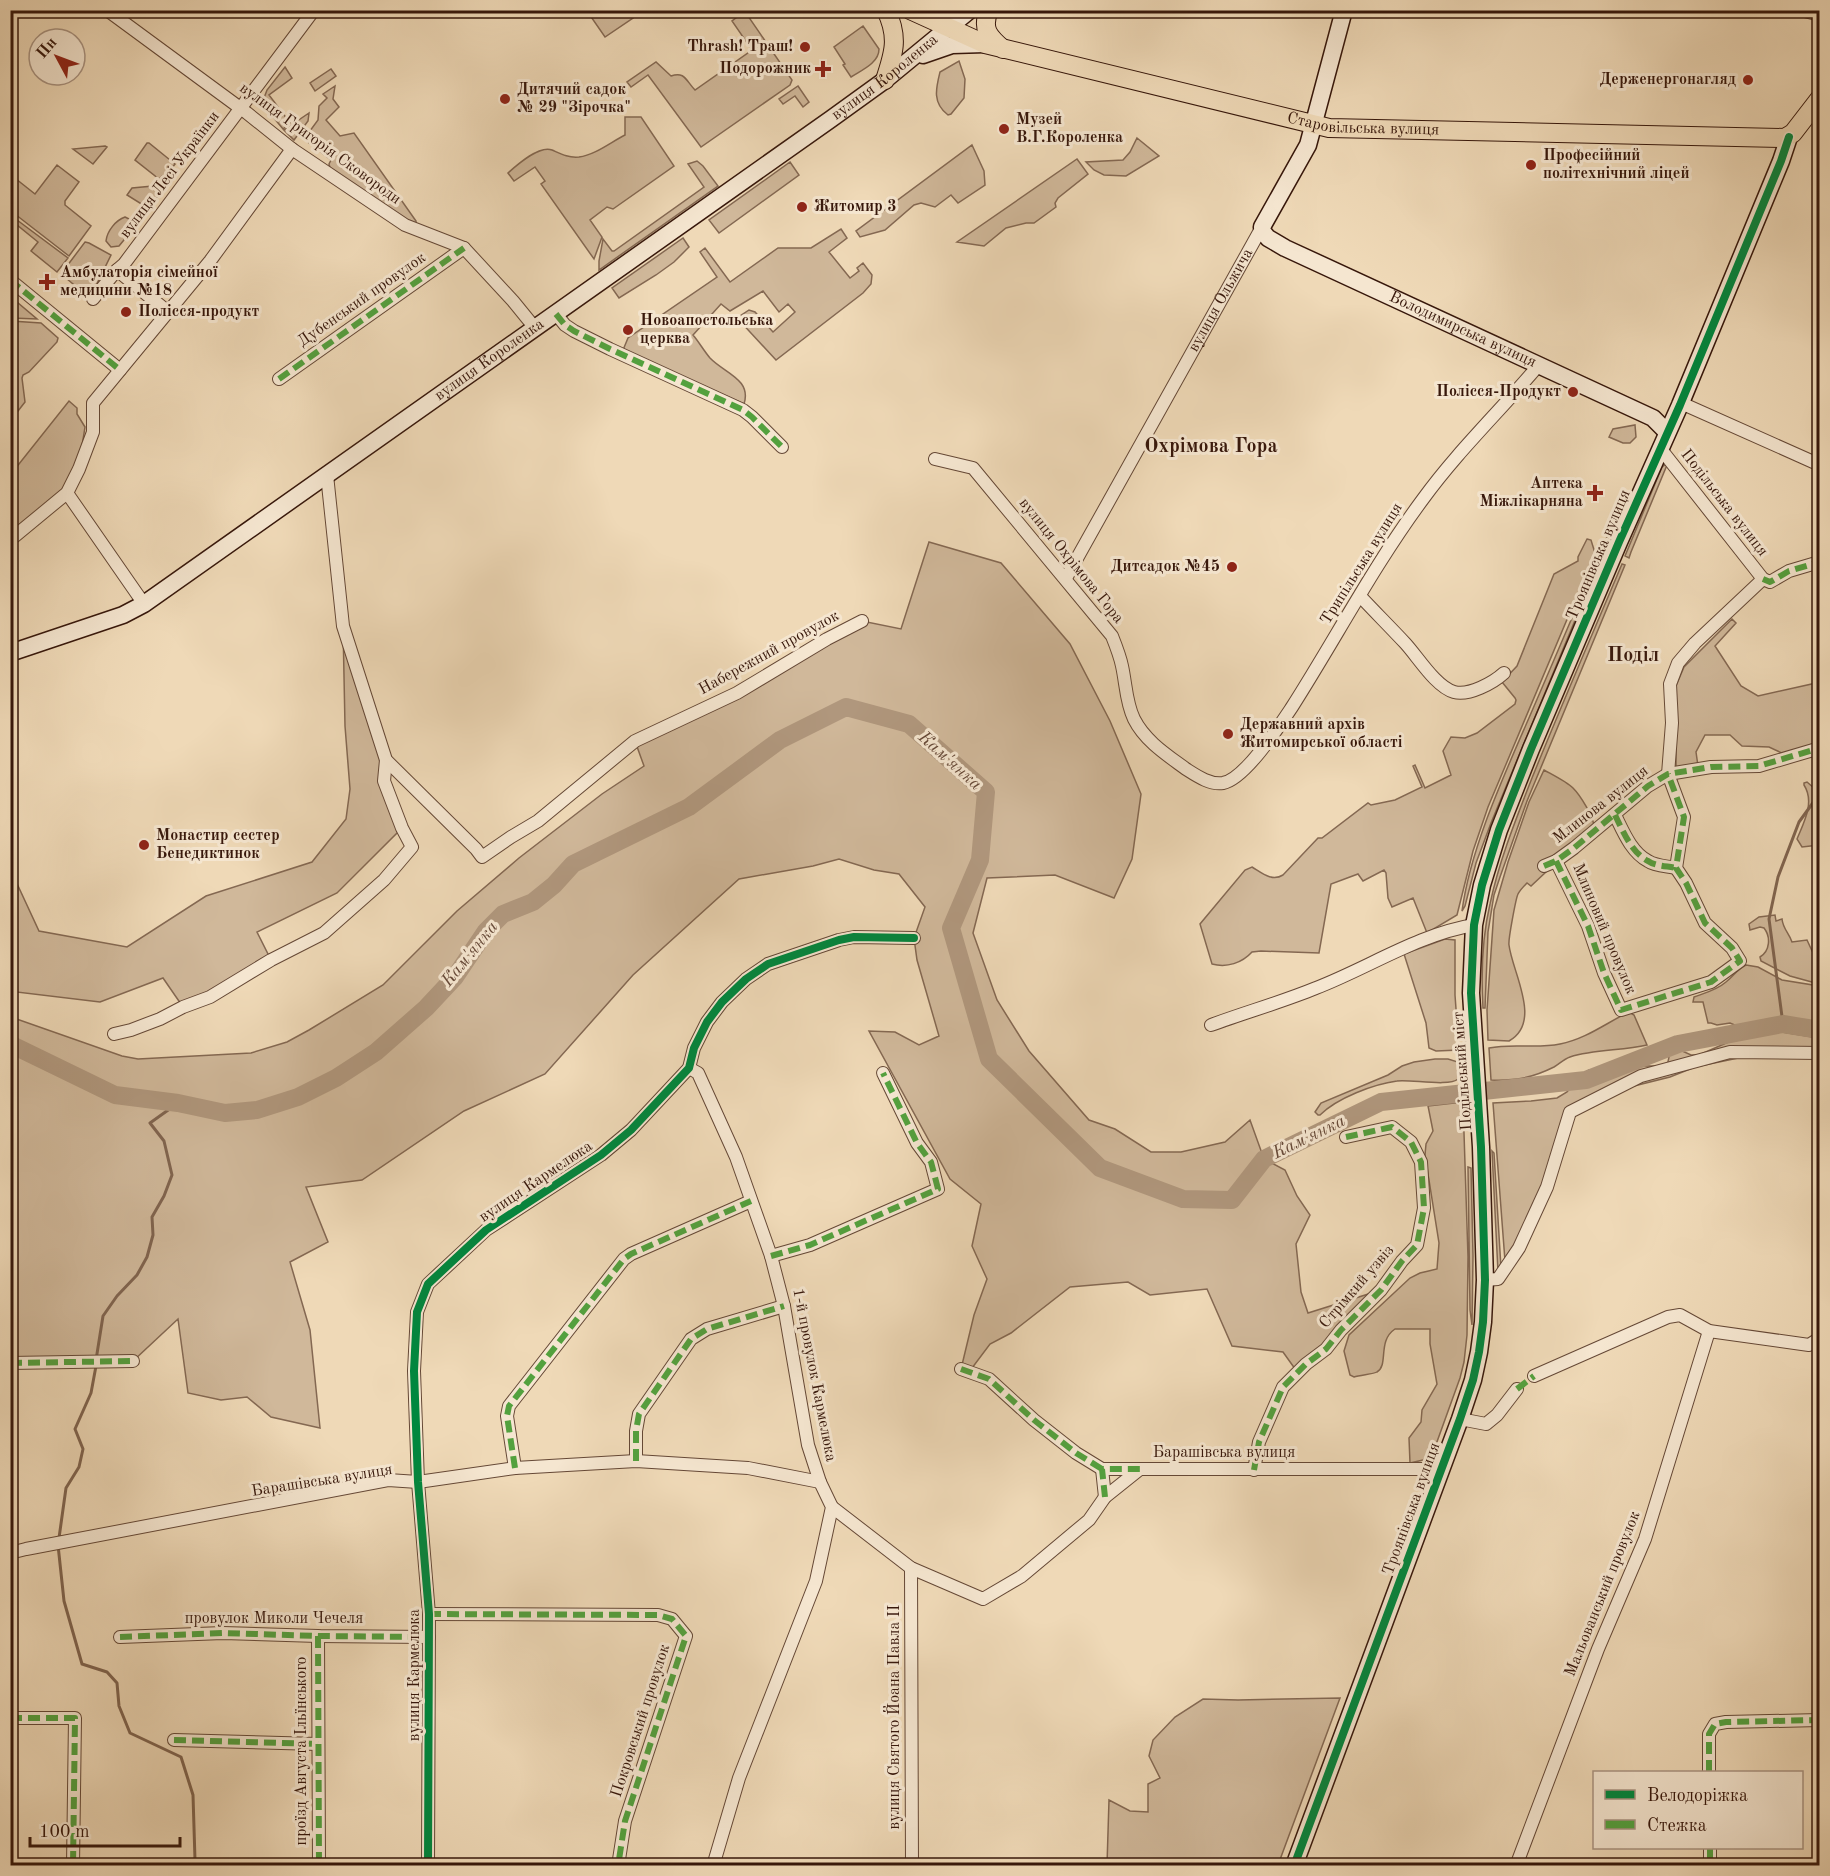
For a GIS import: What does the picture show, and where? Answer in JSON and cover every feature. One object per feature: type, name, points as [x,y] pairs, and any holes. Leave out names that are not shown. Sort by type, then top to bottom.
[{"type":"main road","points":[[885,80],[895,45],[895,34],[886,10]]},
{"type":"main road","name":"Старовільська вулиця","points":[[910,10],[985,44],[1004,50],[1329,128],[1768,139],[1789,137]]},
{"type":"main road","points":[[988,10],[985,22],[987,33],[1004,50]]},
{"type":"main road","name":"Троянівська вулиця","points":[[1789,137],[1820,98]]},
{"type":"street","name":"вулиця Григорія Сковороди","points":[[107,10],[292,149],[405,225],[464,248],[535,328]]},
{"type":"street","name":"вулиця Лесі Українки","points":[[93,299],[124,264],[314,10]]},
{"type":"street","name":"вулиця Короленка","points":[[10,653],[123,615],[144,604],[885,80],[970,10]]},
{"type":"street","name":"вулиця Ольжича","points":[[1065,578],[1308,145],[1344,10]]},
{"type":"street","points":[[1801,10],[1820,15]]},
{"type":"street","points":[[901,67],[944,47],[959,44],[985,44]]},
{"type":"street","name":"Троянівська вулиця","points":[[1471,993],[1474,925],[1482,885],[1503,820],[1681,403],[1789,137]]},
{"type":"street","points":[[10,540],[68,493],[93,432],[93,403],[237,226],[292,149]]},
{"type":"street","name":"Володимирська вулиця","points":[[1262,227],[1265,235],[1285,248],[1653,418],[1667,432]]},
{"type":"street","name":"Дубенський провулок","points":[[279,379],[464,248]]},
{"type":"street","points":[[117,270],[168,312]]},
{"type":"street","points":[[10,279],[120,370]]},
{"type":"street","points":[[556,314],[565,325],[574,331],[743,410],[782,447]]},
{"type":"street","name":"Трипільська вулиця","points":[[1222,783],[1231,780],[1244,769],[1284,720],[1390,547],[1443,472],[1538,366]]},
{"type":"street","points":[[1681,403],[1820,465]]},
{"type":"street","name":"Подільська вулиця","points":[[1660,448],[1763,579],[1770,582],[1789,572],[1816,563]]},
{"type":"street","name":"вулиця Охрімова Гора","points":[[934,459],[973,468],[1112,636],[1122,663],[1131,711],[1143,733],[1161,750],[1199,778],[1222,783]]},
{"type":"street","name":"Набережний провулок","points":[[327,475],[343,626],[386,760],[482,857],[538,821],[635,741],[737,693],[826,639],[862,621]]},
{"type":"street","points":[[68,493],[144,604]]},
{"type":"street","name":"Подільська вулиця","points":[[1676,868],[1684,817],[1668,774],[1672,723],[1670,684],[1678,663],[1695,643],[1763,579]]},
{"type":"street","points":[[1360,596],[1441,685],[1449,690],[1457,693],[1491,684],[1504,673]]},
{"type":"street","name":"Млинова вулиця","points":[[1544,866],[1557,861],[1648,786],[1668,774],[1711,767],[1760,766],[1820,748]]},
{"type":"street","points":[[114,1034],[160,1019],[210,997],[271,960],[324,933],[384,880],[412,848],[384,781],[386,760]]},
{"type":"street","points":[[1615,815],[1625,836],[1639,855],[1649,862],[1676,868]]},
{"type":"street","name":"Млиновий провулок","points":[[1557,861],[1588,926],[1604,973],[1621,1010],[1711,982],[1740,960],[1732,948],[1705,923],[1686,883],[1676,868]]},
{"type":"street","points":[[1211,1025],[1316,988],[1433,935],[1474,925]]},
{"type":"street","name":"вулиця Кармелюка","points":[[428,1866],[429,1614],[418,1482],[415,1359],[417,1312],[428,1284],[486,1230],[601,1155],[631,1130],[689,1068],[694,1048],[707,1022],[722,1002],[746,979],[768,964],[839,940],[854,937],[914,938]]},
{"type":"street","name":"Подільський міст","points":[[1471,993],[1481,1147]]},
{"type":"street","points":[[1485,1280],[1498,1279],[1519,1248],[1547,1187],[1570,1112],[1641,1076],[1730,1052],[1820,1053]]},
{"type":"street","name":"1-й провулок Кармелюка","points":[[689,1068],[698,1073],[736,1157],[771,1256],[784,1306],[808,1445],[820,1482],[832,1506]]},
{"type":"street","points":[[771,1256],[810,1245],[938,1189],[931,1162],[917,1143],[883,1073]]},
{"type":"street","name":"Стрімкий узвіз","points":[[1254,1470],[1259,1442],[1283,1387],[1326,1348],[1381,1290],[1417,1245],[1424,1208],[1421,1162],[1411,1142],[1392,1127],[1346,1137]]},
{"type":"street","name":"Троянівська вулиця","points":[[1294,1866],[1460,1419],[1479,1352],[1485,1280],[1481,1147]]},
{"type":"street","points":[[515,1468],[507,1416],[509,1406],[624,1259],[751,1202]]},
{"type":"street","points":[[636,1461],[636,1431],[639,1414],[691,1340],[707,1329],[784,1306]]},
{"type":"street","points":[[1534,1376],[1668,1317],[1680,1315],[1709,1331],[1809,1345],[1820,1338]]},
{"type":"street","name":"Мальованський провулок","points":[[1516,1866],[1598,1649],[1645,1539],[1709,1331]]},
{"type":"street","points":[[10,1363],[133,1361]]},
{"type":"street","points":[[961,1369],[989,1379],[1034,1420],[1076,1453],[1102,1469],[1140,1469]]},
{"type":"street","points":[[1460,1419],[1486,1424],[1497,1415],[1517,1389]]},
{"type":"street","name":"Барашівська вулиця","points":[[10,1553],[388,1480],[418,1482],[515,1468],[636,1461],[748,1468],[820,1482]]},
{"type":"street","points":[[1102,1469],[1105,1497]]},
{"type":"street","name":"Барашівська вулиця","points":[[832,1506],[911,1568],[982,1599],[1022,1576],[1089,1520],[1105,1497],[1140,1469],[1441,1469]]},
{"type":"street","points":[[713,1866],[739,1778],[816,1581],[832,1506]]},
{"type":"street","name":"вулиця Святого Йоана Павла II","points":[[911,1568],[912,1866]]},
{"type":"street","name":"Покровський провулок","points":[[429,1614],[658,1615],[672,1619],[686,1636],[626,1821],[618,1866]]},
{"type":"street","name":"провулок Миколи Чечеля","points":[[120,1637],[223,1633],[429,1637]]},
{"type":"street","name":"проїзд Августа Ільїнського","points":[[318,1636],[319,1866]]},
{"type":"street","points":[[10,1718],[75,1718],[73,1866]]},
{"type":"street","points":[[1709,1771],[1709,1734],[1715,1724],[1820,1720]]},
{"type":"street","points":[[174,1740],[318,1744]]},
{"type":"street","points":[[1710,1849],[1710,1866]]},
{"type":"shaded area","points":[[587,11],[627,11],[633,18],[605,37]]},
{"type":"shaded area","points":[[744,12],[792,80],[790,85],[701,147],[648,75],[631,87],[627,82],[656,62],[671,76],[679,75],[685,78],[695,90],[752,50],[732,21]]},
{"type":"shaded area","points":[[863,26],[879,49],[878,54],[869,66],[851,77],[834,47]]},
{"type":"shaded area","points":[[959,61],[965,79],[964,98],[948,115],[937,100],[937,84],[940,72]]},
{"type":"shaded area","points":[[285,67],[292,78],[269,95],[290,123],[283,129],[269,112],[264,98],[267,90]]},
{"type":"shaded area","points":[[331,69],[336,76],[315,91],[310,83]]},
{"type":"shaded area","points":[[335,86],[333,99],[339,107],[326,120],[340,136],[354,133],[416,224],[330,168],[331,160],[304,139],[318,120],[319,106],[327,98],[323,94]]},
{"type":"shaded area","points":[[798,86],[809,102],[803,107],[795,96],[783,104],[779,99]]},
{"type":"shaded area","points":[[309,113],[308,121],[294,140],[284,130]]},
{"type":"shaded area","points":[[625,117],[641,117],[674,166],[613,209],[607,207],[590,220],[602,237],[594,259],[541,184],[545,181],[535,167],[514,181],[508,173],[541,150],[552,150],[575,157],[597,151],[625,135]]},
{"type":"shaded area","points":[[1137,138],[1159,156],[1126,176],[1104,175],[1094,170],[1086,162],[1123,160]]},
{"type":"shaded area","points":[[147,143],[175,164],[165,177],[162,176],[159,179],[135,160]]},
{"type":"shaded area","points":[[972,145],[984,171],[985,185],[958,203],[951,195],[935,207],[921,203],[914,205],[885,230],[860,237],[856,231]]},
{"type":"shaded area","points":[[107,147],[93,164],[73,149]]},
{"type":"shaded area","points":[[1077,159],[1088,174],[1058,198],[1055,203],[1056,207],[1034,223],[1006,228],[984,246],[957,242]]},
{"type":"shaded area","points":[[697,161],[718,186],[599,270],[603,239],[614,251],[704,187],[688,164]]},
{"type":"shaded area","points":[[790,162],[799,175],[719,233],[709,220]]},
{"type":"shaded area","points":[[57,165],[79,182],[65,201],[65,205],[91,226],[69,256],[11,211],[11,175],[35,194]]},
{"type":"shaded area","points":[[156,183],[165,188],[151,204],[143,205],[127,195],[132,188],[153,186]]},
{"type":"shaded area","points":[[13,217],[68,258],[57,272],[31,251],[38,242],[11,220]]},
{"type":"shaded area","points":[[125,217],[133,221],[133,229],[119,246],[111,247],[106,241],[108,233],[115,223]]},
{"type":"shaded area","points":[[841,229],[847,238],[829,252],[850,278],[859,271],[857,268],[863,263],[872,275],[871,284],[863,293],[776,360],[737,318],[749,310],[755,312],[773,332],[795,312],[788,304],[779,312],[763,291],[730,311],[721,304],[693,335],[710,358],[740,382],[744,388],[744,404],[623,350],[628,338],[717,277],[700,252],[705,248],[730,282],[778,248],[811,248]]},
{"type":"shaded area","points":[[683,238],[689,247],[674,262],[619,298],[612,288]]},
{"type":"shaded area","points":[[85,242],[111,255],[90,298],[61,274]]},
{"type":"shaded area","points":[[11,297],[37,319],[11,318]]},
{"type":"shaded area","points":[[11,321],[41,323],[58,338],[57,342],[29,372],[23,375],[25,402],[11,420],[10,342],[14,337],[11,334]]},
{"type":"shaded area","points":[[69,401],[77,408],[77,414],[85,427],[82,446],[72,473],[63,489],[11,536],[11,474]]},
{"type":"shaded area","points":[[1635,425],[1636,437],[1630,443],[1623,443],[1609,437],[1613,429]]},
{"type":"shaded area","points":[[1667,465],[1629,558],[1625,556],[1662,467]]},
{"type":"shaded area","points":[[1622,503],[1491,823],[1462,911],[1473,859],[1492,806]]},
{"type":"shaded area","points":[[1587,539],[1591,540],[1595,553],[1488,807],[1473,851],[1457,915],[1427,933],[1413,898],[1392,907],[1388,898],[1384,870],[1363,881],[1358,874],[1331,884],[1319,953],[1261,951],[1252,952],[1234,964],[1212,964],[1200,924],[1245,870],[1252,867],[1275,878],[1283,875],[1318,838],[1322,838],[1368,803],[1371,805],[1395,800],[1422,787],[1413,766],[1415,765],[1425,788],[1451,775],[1443,751],[1451,737],[1465,738],[1477,733],[1515,704],[1515,698],[1502,682],[1517,666],[1554,574],[1578,561]]},
{"type":"shaded area","points":[[929,542],[1001,563],[1070,644],[1110,721],[1141,794],[1132,859],[1114,898],[1055,875],[987,878],[973,933],[997,1000],[1029,1051],[1089,1120],[1115,1129],[1151,1152],[1181,1152],[1225,1142],[1250,1120],[1264,1159],[1285,1170],[1297,1196],[1310,1215],[1296,1244],[1301,1292],[1308,1313],[1381,1290],[1298,1373],[1283,1352],[1232,1346],[1207,1289],[1150,1295],[1128,1282],[1070,1287],[1011,1333],[990,1344],[969,1372],[961,1369],[974,1315],[987,1279],[972,1246],[981,1204],[950,1179],[869,1031],[895,1032],[919,1045],[939,1036],[917,960],[914,938],[925,907],[899,874],[874,870],[839,859],[739,879],[633,975],[545,1074],[464,1111],[362,1180],[306,1187],[328,1242],[290,1262],[310,1330],[320,1428],[271,1417],[247,1397],[221,1400],[188,1393],[178,1319],[133,1361],[11,1359],[11,1017],[122,1056],[138,1059],[251,1053],[287,1042],[383,985],[457,911],[519,858],[602,794],[644,766],[635,741],[862,621],[901,629]]},
{"type":"shaded area","points":[[1622,564],[1625,565],[1527,801],[1494,895],[1488,932],[1485,1008],[1483,1008],[1482,969],[1485,930],[1503,856],[1543,751]]},
{"type":"shaded area","points":[[1732,619],[1736,623],[1715,646],[1741,686],[1758,696],[1816,683],[1819,680],[1819,718],[1817,721],[1819,741],[1786,755],[1769,747],[1742,746],[1730,735],[1705,735],[1696,752],[1698,766],[1676,768],[1676,686],[1684,667]]},
{"type":"shaded area","points":[[343,626],[386,760],[384,781],[402,828],[337,893],[257,932],[271,960],[183,1007],[163,978],[100,1002],[17,992],[11,1010],[11,876],[13,875],[39,931],[127,947],[206,896],[312,862],[346,819],[350,789],[345,726]]},
{"type":"shaded area","points":[[1544,770],[1576,791],[1589,812],[1594,827],[1531,886],[1527,883],[1518,894],[1509,945],[1523,996],[1524,1022],[1519,1033],[1509,1041],[1488,1040],[1487,1010],[1494,910],[1529,802]]},
{"type":"shaded area","points":[[1807,782],[1819,789],[1819,845],[1802,847],[1797,839],[1807,812],[1809,798],[1804,783]]},
{"type":"shaded area","points":[[1775,915],[1776,921],[1782,919],[1792,942],[1807,940],[1813,953],[1819,956],[1819,984],[1790,976],[1761,961],[1760,957],[1768,948],[1768,935],[1764,928],[1750,930],[1749,924],[1759,917]]},
{"type":"shaded area","points":[[1445,939],[1455,940],[1455,995],[1459,1050],[1436,1051],[1429,1048],[1426,1023],[1404,954]]},
{"type":"shaded area","points":[[1746,965],[1758,967],[1782,980],[1819,986],[1819,1027],[1786,1018],[1737,1026],[1730,1023],[1717,1025],[1708,1023],[1703,1002],[1693,1002],[1694,997],[1719,987]]},
{"type":"shaded area","points":[[1629,1012],[1634,1015],[1647,1045],[1579,1054],[1538,1074],[1516,1079],[1491,1080],[1489,1048],[1542,1046],[1569,1042]]},
{"type":"shaded area","points":[[1782,1032],[1819,1038],[1819,1057],[1743,1057],[1695,1067],[1670,1077],[1622,1089],[1573,1113],[1530,1233],[1505,1261],[1493,1103],[1557,1098],[1567,1092],[1582,1074],[1589,1070],[1604,1071],[1623,1066],[1666,1066],[1670,1054],[1678,1049],[1691,1055],[1699,1055],[1733,1040]]},
{"type":"shaded area","points":[[1435,1059],[1458,1062],[1460,1077],[1453,1081],[1438,1083],[1403,1081],[1388,1083],[1346,1098],[1320,1115],[1315,1112],[1321,1103],[1388,1075],[1402,1066]]},
{"type":"shaded area","points":[[1463,1102],[1468,1257],[1467,1335],[1464,1362],[1434,1450],[1423,1460],[1410,1463],[1409,1438],[1421,1422],[1422,1410],[1437,1384],[1430,1344],[1430,1329],[1395,1329],[1386,1340],[1382,1364],[1377,1372],[1354,1377],[1350,1375],[1344,1351],[1349,1335],[1410,1278],[1437,1269],[1439,1243],[1425,1155],[1426,1144],[1433,1131],[1428,1106]]},
{"type":"shaded area","points":[[1492,1151],[1494,1153],[1501,1268],[1498,1272]]},
{"type":"shaded area","points":[[1468,1167],[1471,1168],[1472,1325],[1470,1310]]},
{"type":"shaded area","points":[[1340,1698],[1278,1865],[1107,1865],[1109,1800],[1130,1811],[1148,1812],[1148,1784],[1160,1778],[1149,1756],[1153,1740],[1175,1717],[1203,1699]]},
{"type":"waterway","name":"Кам'янка","points":[[10,1044],[115,1095],[178,1103],[225,1113],[257,1110],[298,1097],[336,1078],[376,1052],[426,1008],[455,977],[486,931],[503,914],[533,902],[554,885],[573,864],[689,807],[780,740],[846,707],[909,724],[986,792],[980,860],[951,928],[989,1059],[1100,1168],[1183,1199],[1232,1200],[1264,1159],[1381,1102],[1586,1080],[1678,1044],[1783,1024],[1820,1030]]},
{"type":"waterway","points":[[1783,1024],[1769,919],[1778,877],[1799,822],[1820,793]]},
{"type":"waterway","points":[[96,1360],[103,1316],[117,1296],[137,1275],[147,1257],[153,1235],[152,1217],[164,1196],[172,1175],[164,1141],[150,1123],[178,1103]]},
{"type":"waterway","points":[[59,1538],[66,1488],[79,1467],[83,1449],[75,1429],[91,1393],[96,1366]]},
{"type":"waterway","points":[[58,1545],[64,1601],[82,1664],[107,1672],[117,1683],[119,1706],[130,1733],[181,1757],[193,1795],[197,1866]]},
{"type":"marked path","points":[[279,379],[464,248]]},
{"type":"marked path","points":[[10,280],[120,370]]},
{"type":"marked path","points":[[556,314],[565,325],[574,331],[743,410],[782,447]]},
{"type":"marked path","points":[[1763,579],[1770,582],[1789,571],[1816,563]]},
{"type":"marked path","points":[[1544,866],[1556,861],[1574,848],[1648,786],[1668,774],[1711,767],[1759,766],[1820,748]]},
{"type":"marked path","points":[[1556,861],[1588,926],[1604,973],[1621,1010],[1711,982],[1740,961],[1732,948],[1705,923],[1686,883],[1676,868],[1684,817],[1668,774]]},
{"type":"marked path","points":[[1615,815],[1628,841],[1642,857],[1654,864],[1676,868]]},
{"type":"marked path","points":[[771,1256],[810,1245],[938,1189],[931,1162],[917,1143],[883,1073]]},
{"type":"marked path","points":[[1254,1470],[1259,1442],[1283,1387],[1306,1364],[1326,1349],[1341,1330],[1381,1290],[1417,1245],[1424,1208],[1421,1162],[1411,1142],[1392,1127],[1346,1137]]},
{"type":"marked path","points":[[515,1468],[507,1416],[509,1406],[624,1259],[751,1201]]},
{"type":"marked path","points":[[636,1461],[636,1431],[639,1414],[691,1339],[707,1329],[784,1306]]},
{"type":"marked path","points":[[10,1363],[133,1361]]},
{"type":"marked path","points":[[961,1369],[989,1379],[1034,1420],[1076,1453],[1102,1469]]},
{"type":"marked path","points":[[1517,1389],[1534,1376]]},
{"type":"marked path","points":[[1105,1497],[1102,1469],[1140,1469]]},
{"type":"marked path","points":[[429,1614],[658,1615],[672,1619],[686,1636],[625,1821],[618,1866]]},
{"type":"marked path","points":[[120,1637],[223,1633],[429,1637]]},
{"type":"marked path","points":[[318,1636],[319,1866]]},
{"type":"marked path","points":[[10,1718],[75,1718],[73,1866]]},
{"type":"marked path","points":[[1709,1771],[1709,1734],[1715,1724],[1820,1720]]},
{"type":"marked path","points":[[174,1740],[318,1744]]},
{"type":"marked path","points":[[1710,1849],[1710,1866]]},
{"type":"cycle path","points":[[1294,1866],[1460,1419],[1473,1380],[1479,1352],[1485,1280],[1481,1147],[1471,993],[1474,925],[1482,885],[1499,830],[1531,749],[1680,405],[1789,137]]},
{"type":"cycle path","points":[[428,1866],[429,1614],[418,1482],[414,1371],[417,1312],[428,1284],[486,1230],[601,1155],[631,1130],[689,1068],[694,1048],[707,1022],[722,1002],[746,979],[768,964],[839,940],[854,937],[914,938]]},
{"type":"place","name":"Thrash! Траш!","points":[[805,47]]},
{"type":"place","name":"Подорожник","points":[[823,69]]},
{"type":"place","name":"Держенергонагляд","points":[[1748,80]]},
{"type":"place","name":"Дитячий садок № 29 \"Зірочка\"","points":[[505,99]]},
{"type":"place","name":"Музей В.Г.Короленка","points":[[1004,129]]},
{"type":"place","name":"Професійний політехнічний ліцей","points":[[1531,165]]},
{"type":"place","name":"Житомир 3","points":[[802,207]]},
{"type":"place","name":"Амбулаторія сімейної медицини №18","points":[[47,282]]},
{"type":"place","name":"Полісся-продукт","points":[[126,312]]},
{"type":"place","name":"Новоапостольська церква","points":[[628,330]]},
{"type":"place","name":"Полісся-Продукт","points":[[1573,392]]},
{"type":"place","name":"Аптека Міжлікарняна","points":[[1595,493]]},
{"type":"place","name":"Дитсадок №45","points":[[1232,567]]},
{"type":"place","name":"Державний архів Житомирської області","points":[[1228,734]]},
{"type":"place","name":"Монастир сестер Бенедиктинок","points":[[144,845]]},
{"type":"district","name":"Охрімова Гора","points":[[1211,447]]},
{"type":"district","name":"Поділ","points":[[1633,656]]}]
